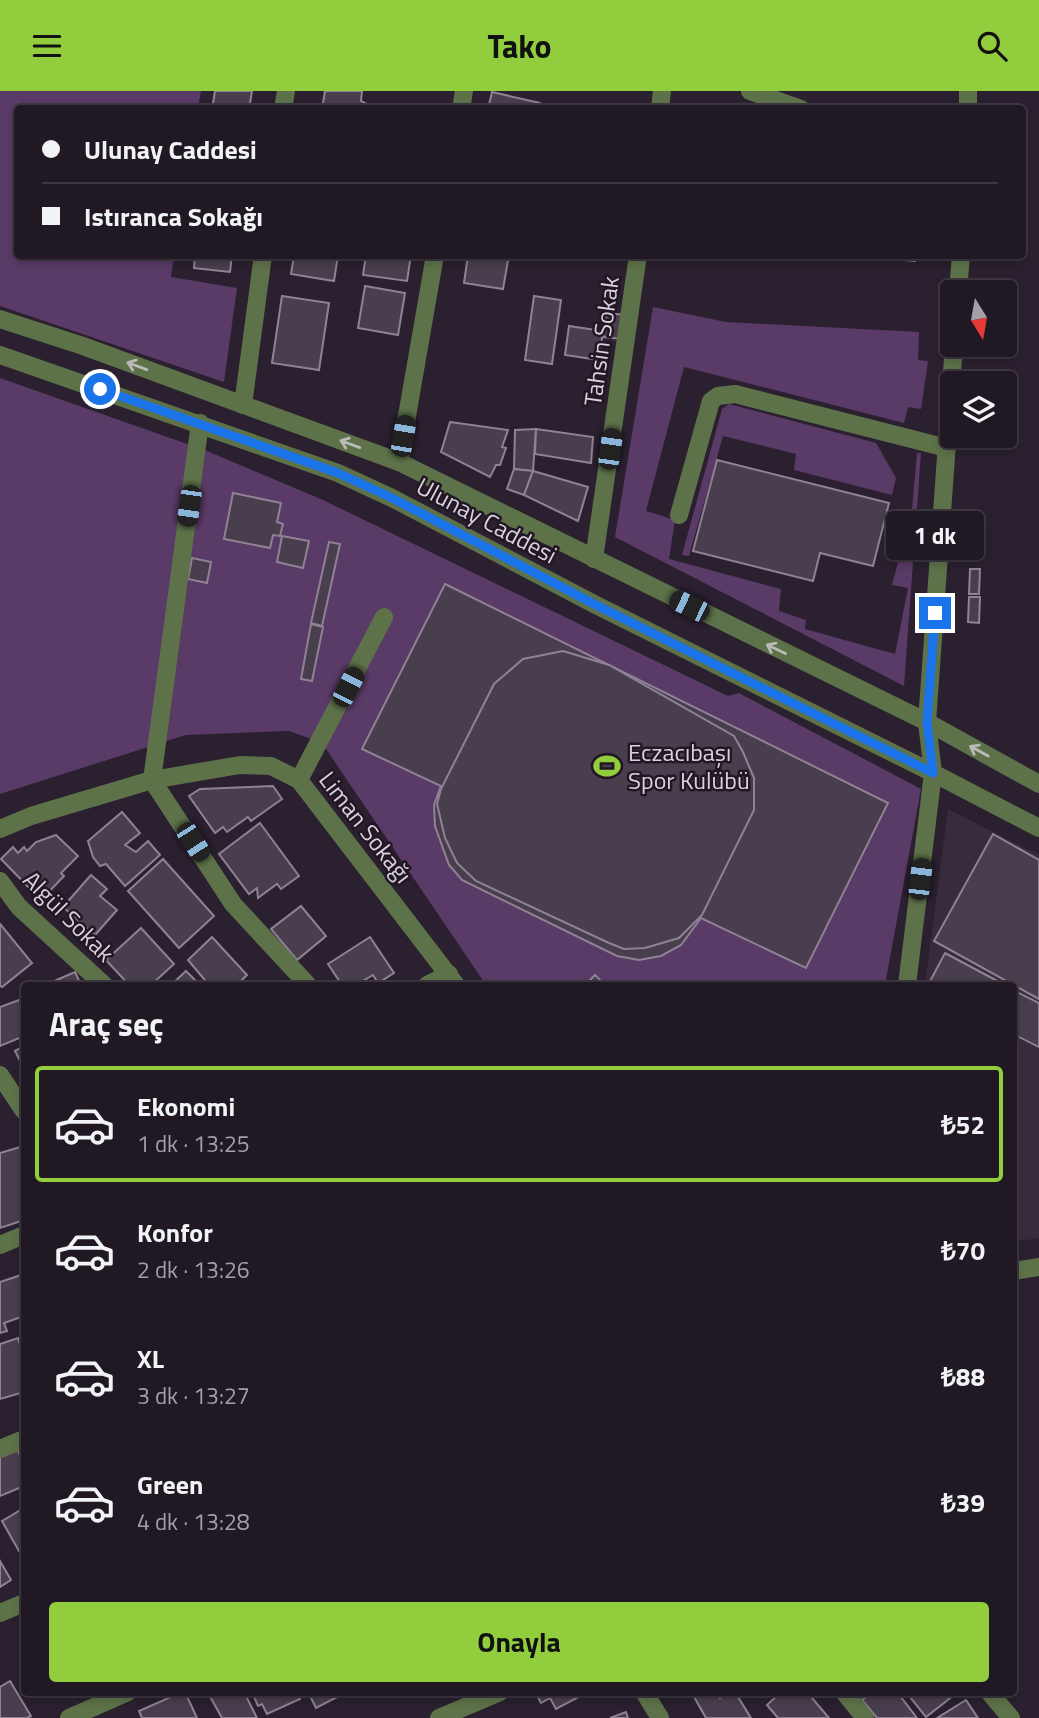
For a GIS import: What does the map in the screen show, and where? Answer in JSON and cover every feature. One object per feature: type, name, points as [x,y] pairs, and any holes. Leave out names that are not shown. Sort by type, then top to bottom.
[{"type":"street","points":[[750,91],[790,105]]},
{"type":"street","points":[[243,405],[262,259]]},
{"type":"street","points":[[399,462],[434,259]]},
{"type":"street","name":"Tahsin Sokak","points":[[594,559],[637,259]]},
{"type":"street","points":[[959,280],[961,259]]},
{"type":"street","name":"Ulunay Caddesi","points":[[0,319],[399,462],[927,722],[1039,784]]},
{"type":"street","name":"Ulunay Caddesi","points":[[0,355],[338,473],[1039,828]]},
{"type":"street","points":[[679,516],[711,401],[718,395],[735,394],[940,446]]},
{"type":"street","points":[[200,423],[152,780],[233,904],[305,982]]},
{"type":"street","points":[[907,982],[933,773],[927,722],[947,448]]},
{"type":"street","points":[[299,780],[384,617]]},
{"type":"street","name":"Liman Sokağı","points":[[0,829],[31,816],[152,780],[240,765],[271,767],[299,780],[452,980]]},
{"type":"street","name":"Algül Sokak","points":[[0,881],[19,907],[101,982]]},
{"type":"street","points":[[0,1075],[21,1106]]},
{"type":"street","points":[[0,1245],[21,1236]]},
{"type":"street","points":[[1017,1270],[1039,1267]]},
{"type":"street","points":[[0,1449],[21,1440]]},
{"type":"street","points":[[0,1613],[21,1604]]},
{"type":"street","points":[[74,1717],[119,1696]]},
{"type":"street","points":[[439,1718],[491,1696]]},
{"type":"street","points":[[646,1696],[660,1718]]},
{"type":"street","points":[[847,1696],[865,1718]]},
{"type":"street","points":[[992,1696],[1011,1718]]},
{"type":"shaded area","points":[[0,91],[201,91],[199,105],[14,105],[14,259],[174,259],[171,277],[237,288],[224,382],[0,306]]},
{"type":"shaded area","points":[[653,307],[726,322],[919,332],[918,360],[928,361],[921,409],[908,407],[904,423],[684,367],[646,511],[675,520],[669,559],[781,589],[779,611],[806,620],[805,629],[895,654],[908,588],[892,585],[912,509],[917,453],[921,453],[904,686],[615,537]]},
{"type":"shaded area","name":"Eczacıbaşı Spor Kulübü","points":[[0,378],[207,451],[323,500],[728,696],[739,693],[921,789],[886,982],[484,982],[322,743],[289,731],[186,735],[0,794]]},
{"type":"shaded area","points":[[729,404],[876,443],[896,478],[892,495],[794,470],[796,454],[723,436],[689,556],[682,555],[722,409]]},
{"type":"shaded area","points":[[948,809],[1039,855],[1039,1238],[1017,1241],[1017,982],[925,982]]},
{"type":"shaded area","points":[[667,980],[743,982],[665,982]]},
{"type":"building","points":[[215,91],[252,91],[250,105],[213,105]]},
{"type":"building","points":[[325,91],[362,91],[361,101],[367,104],[367,105],[323,105]]},
{"type":"building","points":[[492,92],[540,103],[540,105],[489,105]]},
{"type":"building","points":[[195,259],[232,259],[230,272],[194,268]]},
{"type":"building","points":[[293,259],[337,259],[334,281],[291,274]]},
{"type":"building","points":[[365,259],[410,259],[407,281],[363,275]]},
{"type":"building","points":[[467,259],[508,259],[503,289],[464,283]]},
{"type":"building","points":[[365,286],[405,293],[398,335],[358,328]]},
{"type":"building","points":[[282,296],[329,303],[319,370],[272,363]]},
{"type":"building","points":[[534,296],[561,300],[552,364],[525,360]]},
{"type":"building","points":[[607,313],[625,315],[622,339],[603,337]]},
{"type":"building","points":[[569,326],[603,331],[599,360],[565,355]]},
{"type":"building","points":[[450,422],[508,430],[500,465],[496,465],[490,477],[441,452]]},
{"type":"building","points":[[536,429],[533,471],[514,469],[515,430]]},
{"type":"building","points":[[536,429],[593,437],[591,463],[535,454]]},
{"type":"building","points":[[717,460],[889,503],[873,566],[820,553],[813,581],[693,551]]},
{"type":"building","points":[[514,469],[533,471],[524,495],[507,489]]},
{"type":"building","points":[[533,471],[588,487],[578,521],[524,495]]},
{"type":"building","points":[[233,493],[281,503],[277,522],[283,524],[280,536],[273,535],[270,548],[224,539]]},
{"type":"building","points":[[282,536],[309,541],[303,568],[277,562]]},
{"type":"building","points":[[329,542],[340,544],[322,626],[311,623]]},
{"type":"building","points":[[192,558],[211,562],[207,583],[188,579]]},
{"type":"building","points":[[970,569],[980,569],[979,594],[969,594]]},
{"type":"building","name":"Eczacıbaşı Spor Kulübü","points":[[445,584],[888,803],[806,968],[701,918],[681,945],[661,956],[639,960],[617,956],[462,880],[449,865],[435,826],[434,805],[441,786],[362,749]]},
{"type":"building","points":[[969,597],[980,597],[979,623],[968,622]]},
{"type":"building","points":[[311,624],[323,627],[312,681],[301,679]]},
{"type":"building","points":[[563,651],[609,665],[734,736],[754,778],[754,810],[702,915],[679,938],[645,948],[624,949],[609,943],[476,881],[457,863],[445,838],[437,804],[441,789],[494,684],[523,659]]},
{"type":"building","points":[[273,786],[282,799],[251,821],[248,817],[227,832],[223,827],[215,833],[189,796],[200,789]]},
{"type":"building","points":[[122,812],[140,833],[125,845],[136,852],[148,841],[160,855],[125,886],[106,864],[100,866],[93,857],[88,841]]},
{"type":"building","points":[[260,823],[299,876],[281,889],[277,884],[258,898],[257,888],[249,894],[219,854]]},
{"type":"building","points":[[993,834],[1039,860],[1039,999],[1017,987],[1017,982],[1008,982],[934,941]]},
{"type":"building","points":[[56,835],[78,856],[61,873],[64,876],[41,900],[1,859],[13,847],[18,853],[24,847],[27,851],[36,842]]},
{"type":"building","points":[[163,859],[214,916],[179,948],[128,891]]},
{"type":"building","points":[[91,875],[107,889],[100,896],[117,910],[95,935],[63,907]]},
{"type":"building","points":[[301,906],[326,936],[297,960],[271,929]]},
{"type":"building","points":[[0,924],[32,963],[2,987],[0,986]]},
{"type":"building","points":[[141,928],[174,964],[154,982],[126,982],[106,960]]},
{"type":"building","points":[[212,937],[247,975],[240,982],[206,982],[188,960]]},
{"type":"building","points":[[370,937],[394,973],[380,982],[373,975],[361,982],[340,982],[328,964]]},
{"type":"building","points":[[945,953],[999,982],[930,982]]},
{"type":"building","points":[[186,971],[197,982],[174,982]]},
{"type":"building","points":[[75,972],[80,982],[52,982]]},
{"type":"building","points":[[595,975],[602,982],[588,982]]},
{"type":"building","points":[[1017,992],[1039,1003],[1039,1047],[1017,1036]]},
{"type":"building","points":[[19,1000],[21,1006],[21,1037],[0,1046],[0,1007]]},
{"type":"building","points":[[21,1048],[21,1063],[15,1051]]},
{"type":"building","points":[[20,1147],[21,1152],[21,1221],[0,1228],[0,1153]]},
{"type":"building","points":[[21,1275],[21,1317],[4,1323],[7,1331],[0,1333],[0,1282]]},
{"type":"building","points":[[18,1338],[21,1348],[21,1393],[0,1399],[0,1344]]},
{"type":"building","points":[[18,1450],[21,1458],[21,1487],[0,1496],[0,1457]]},
{"type":"building","points":[[21,1510],[21,1555],[2,1521]]},
{"type":"building","points":[[0,1561],[11,1580],[0,1587]]},
{"type":"building","points":[[10,1681],[31,1716],[0,1718],[0,1687]]},
{"type":"building","points":[[173,1696],[187,1696],[197,1718],[142,1718],[139,1711]]},
{"type":"building","points":[[210,1696],[246,1696],[257,1718],[222,1718]]},
{"type":"building","points":[[254,1696],[299,1696],[300,1699],[267,1714],[262,1704],[258,1706]]},
{"type":"building","points":[[310,1696],[339,1696],[316,1708]]},
{"type":"building","points":[[537,1696],[580,1696],[556,1709],[550,1698],[541,1703]]},
{"type":"building","points":[[694,1696],[737,1696],[751,1718],[706,1718]]},
{"type":"building","points":[[777,1696],[810,1696],[829,1718],[778,1718],[767,1705]]},
{"type":"building","points":[[867,1696],[900,1696],[917,1718],[877,1718],[862,1700]]},
{"type":"building","points":[[909,1696],[953,1696],[926,1717]]},
{"type":"building","points":[[966,1700],[978,1718],[937,1718]]},
{"type":"building","points":[[626,1712],[628,1718],[610,1718]]},
{"type":"place","name":"Eczacıbaşı Spor Kulübü","points":[[607,766]]},
{"type":"route","points":[[100,389],[338,473],[933,773],[927,722],[935,613]]}]
